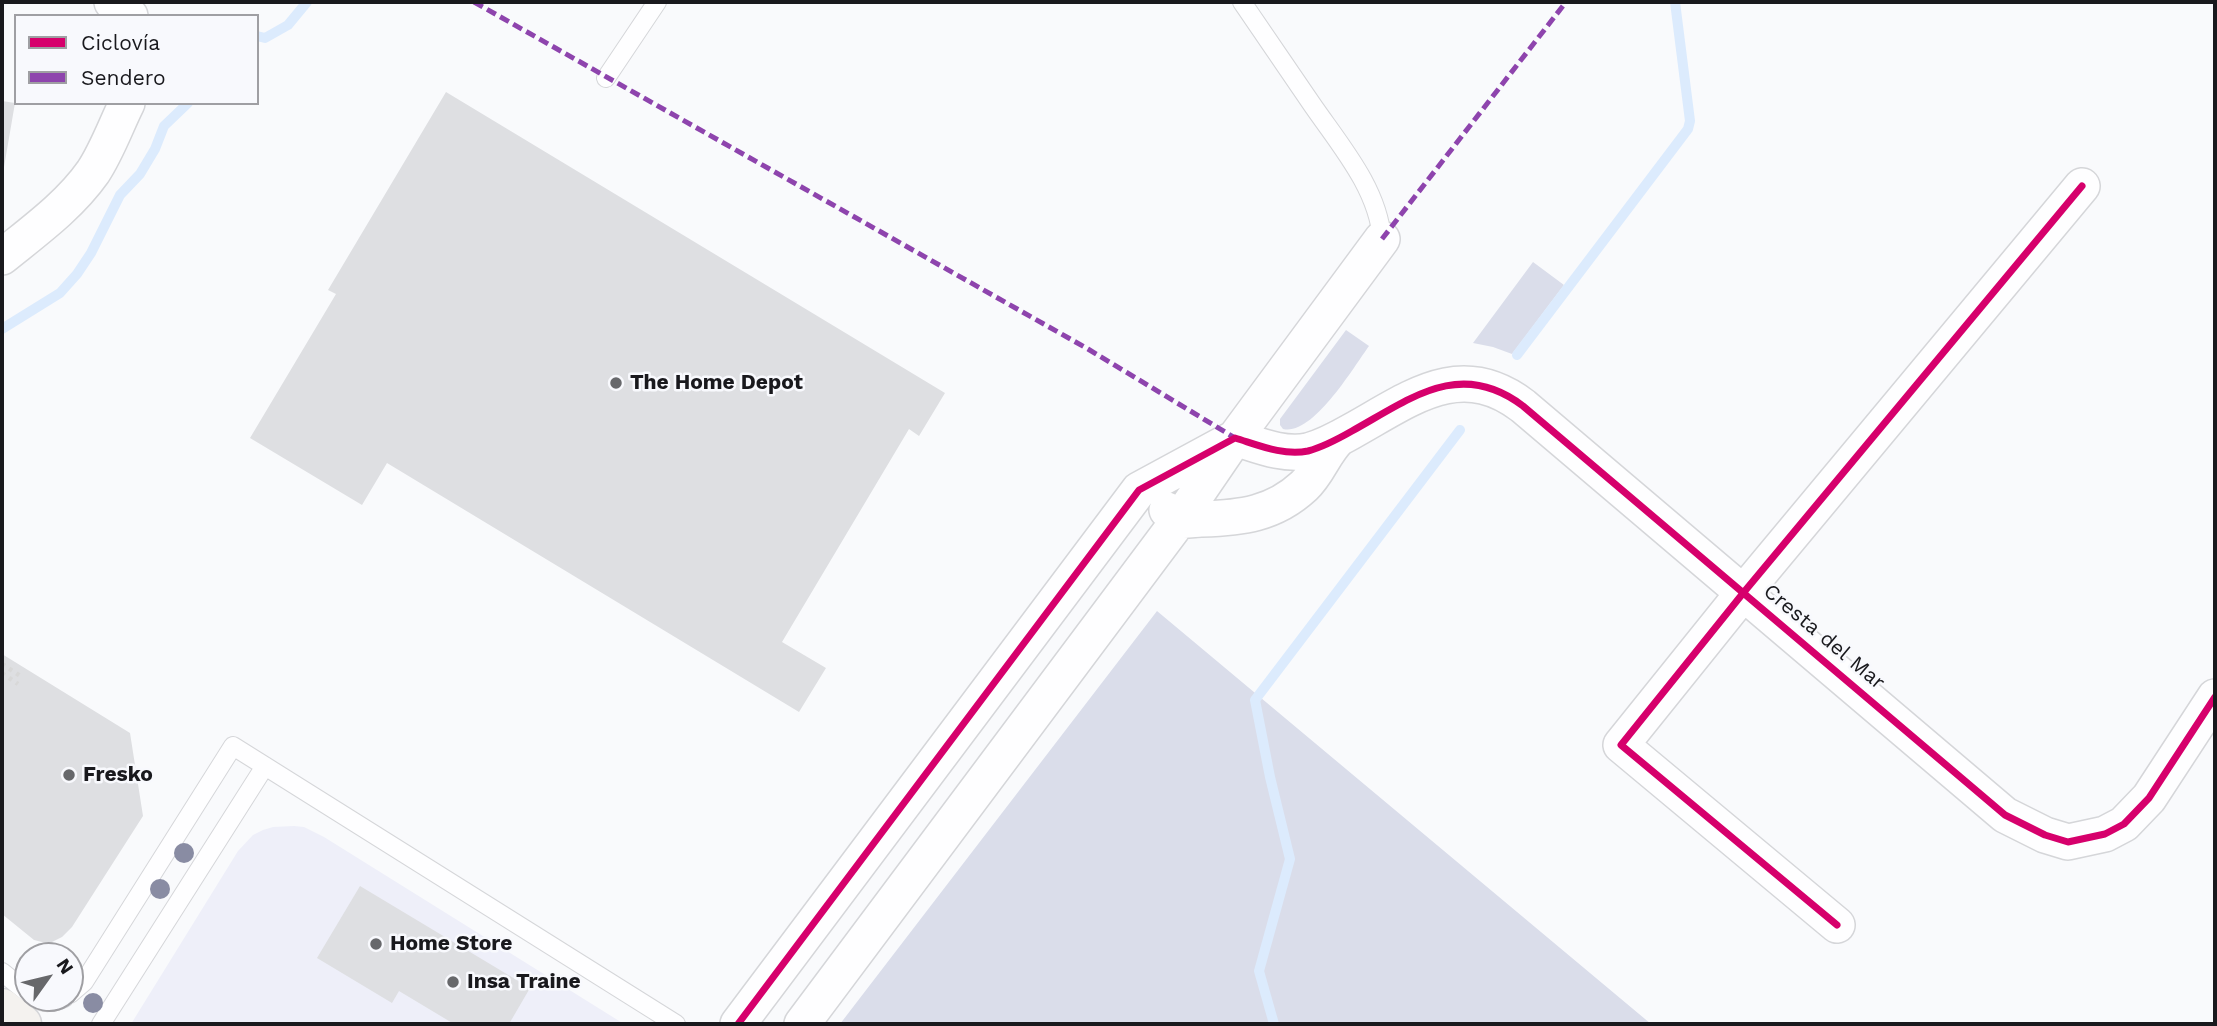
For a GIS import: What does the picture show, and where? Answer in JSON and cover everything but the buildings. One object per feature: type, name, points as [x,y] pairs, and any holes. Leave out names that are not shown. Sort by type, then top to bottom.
[{"type":"main road","points":[[2,1008],[22,1024]]},
{"type":"street","points":[[112,2],[127,14]]},
{"type":"street","points":[[2,257],[71,198],[94,170],[126,105]]},
{"type":"street","points":[[1837,925],[1621,744],[2082,186]]},
{"type":"street","points":[[802,1024],[1179,520],[1234,438],[1382,239]]},
{"type":"street","name":"Cresta del Mar","points":[[1234,438],[1273,450],[1310,450],[1339,438],[1430,388],[1460,383],[1487,386],[1500,391],[1523,406],[2005,815],[2045,835],[2067,842],[2105,834],[2124,824],[2135,814],[2149,798],[2215,697]]},
{"type":"street","points":[[738,1024],[1139,489],[1234,438]]},
{"type":"street","points":[[1139,489],[1179,520],[1251,516],[1295,494],[1314,476],[1329,449],[1339,438]]},
{"type":"lane","points":[[606,78],[657,2]]},
{"type":"lane","points":[[1241,2],[1356,170],[1373,201],[1380,221],[1382,239]]},
{"type":"lane","points":[[84,982],[233,746],[676,1024]]},
{"type":"lane","points":[[101,1024],[265,766]]},
{"type":"path","points":[[2,664],[22,677]]},
{"type":"path","points":[[2,673],[19,684]]},
{"type":"shaded area","points":[[1533,262],[1564,285],[1512,354],[1473,343]]},
{"type":"shaded area","points":[[1346,330],[1369,346],[1343,384],[1319,412],[1295,428],[1283,429],[1280,419]]},
{"type":"shaded area","points":[[1157,611],[1651,1024],[840,1024]]},
{"type":"shaded area","points":[[304,827],[324,837],[624,1024],[131,1024],[238,851],[253,835],[263,830]]},
{"type":"waterway","points":[[259,36],[265,38],[288,25],[307,2]]},
{"type":"waterway","points":[[1517,355],[1688,129],[1690,121],[1675,2]]},
{"type":"waterway","points":[[2,329],[60,293],[77,274],[91,253],[120,195],[140,174],[155,149],[164,126],[186,105]]},
{"type":"waterway","points":[[1274,1024],[1259,971],[1290,859],[1255,700],[1460,430]]},
{"type":"marked path","points":[[474,2],[1088,349],[1235,438]]},
{"type":"marked path","points":[[1382,239],[1566,2]]},
{"type":"cycle path","points":[[1837,925],[1621,745],[1744,592],[2082,186]]},
{"type":"cycle path","points":[[738,1024],[1139,490],[1235,438],[1280,451],[1308,451],[1436,388],[1457,384],[1478,385],[1500,392],[1523,406],[2005,815],[2045,835],[2068,842],[2105,834],[2124,824],[2149,798],[2215,697]]},
{"type":"place","name":"The Home Depot","points":[[616,383]]},
{"type":"place","name":"Fresko","points":[[69,775]]},
{"type":"place","name":"Home Store","points":[[376,944]]},
{"type":"place","name":"Insa Traine","points":[[453,982]]}]
